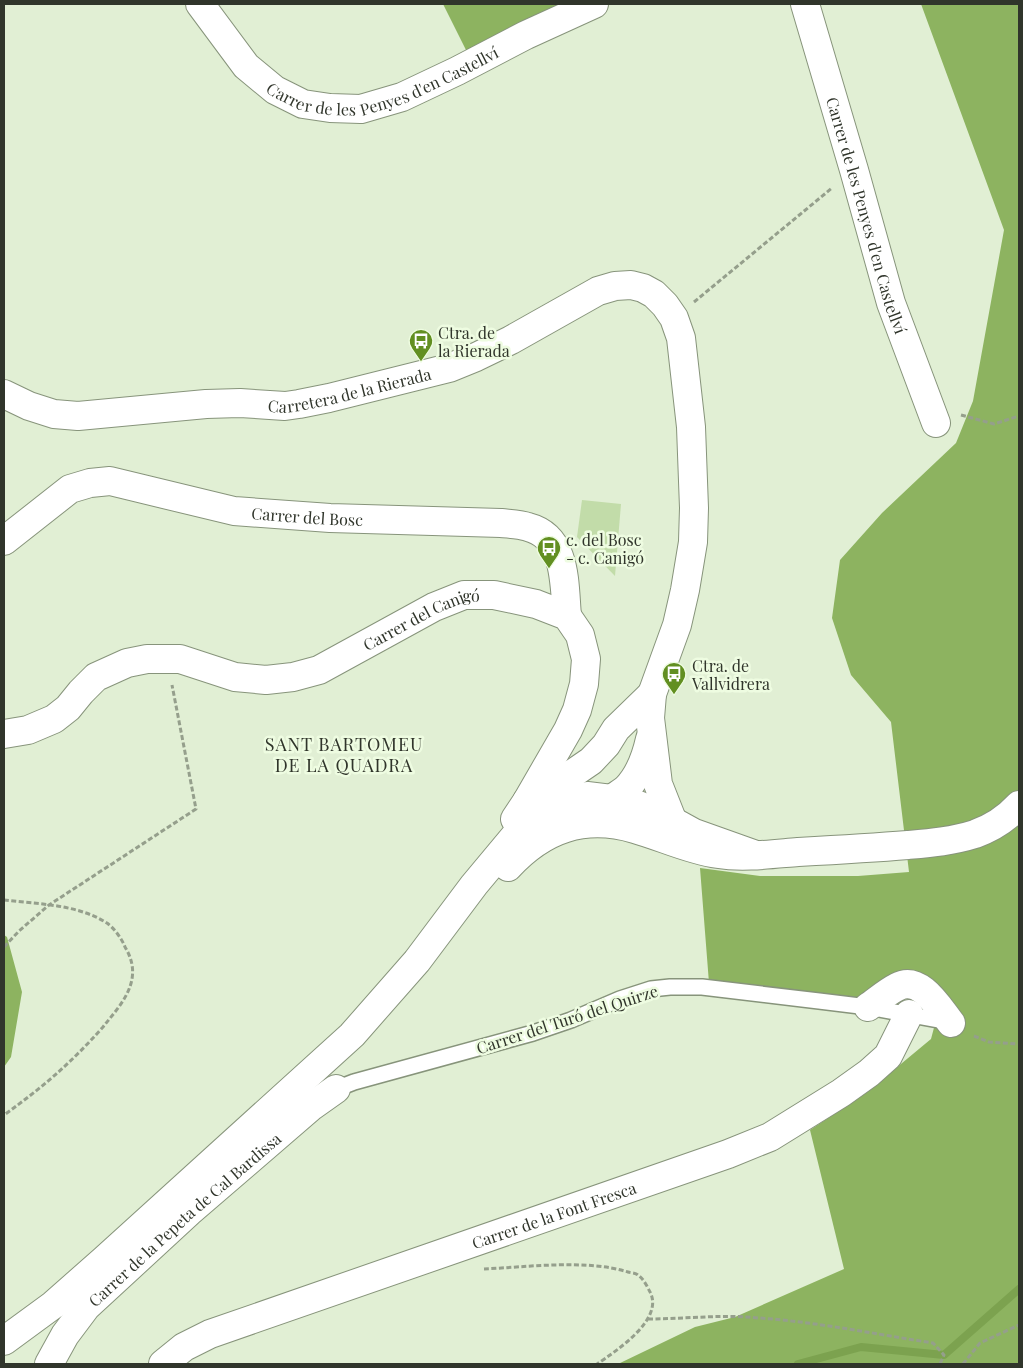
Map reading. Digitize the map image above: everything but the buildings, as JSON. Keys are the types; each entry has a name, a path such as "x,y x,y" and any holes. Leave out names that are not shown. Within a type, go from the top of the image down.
{"street":[{"name":"Carrer de les Penyes d'en Castellví","path":"200,4 246,66 275,90 303,104 330,108 360,109 402,98 526,35 594,4"},
{"name":"Carrer de les Penyes d'en Castellví","path":"805,4 854,170 890,303 936,423"},
{"name":"Carretera de la Rierada","path":"4,395 54,414 78,416 206,404 240,403 285,406 299,404 348,394 449,368 476,358 598,291 615,286 631,285 643,288 654,294 674,318 681,338 691,427 694,525 691,558 677,625 652,694 650,718 658,784 670,831"},
{"name":"Carrer del Bosc","path":"4,541 70,489 90,483 110,481 234,511 330,518 501,523 529,527 548,536 556,548 562,566 567,616"},
{"name":"Carrer del Canigó","path":"4,734 28,730 54,719 68,708 96,677 127,663 180,659 235,677 266,680 294,677 319,670 434,607 464,595 494,595 536,604 567,616"},
{"path":"4,1341 52,1305 294,1089 352,1035 417,961 474,884 527,801 568,730 577,710 584,684 586,659 580,635 567,616"},
{"name":"Carretera de la Rierada","path":"527,801 548,786 572,774 591,760 606,745 616,729 652,694"},
{"name":"Carretera de la Rierada","path":"552,833 571,818 603,804 626,789 635,778 646,756 651,734"},
{"name":"Carretera de la Rierada","path":"606,745 602,762 602,777 611,798"},
{"path":"474,884 526,824 557,804 572,799 587,796 611,798 640,805 670,831"},
{"path":"417,961 445,935 517,858 535,842 552,833 580,823 598,823 634,829 670,831 717,842 753,854 874,848 943,842 987,830 1019,805"},
{"path":"868,1007 896,987 912,985 923,990 950,1023"},
{"name":"Carrer de la Font Fresca","path":"163,1364 184,1347 210,1334 719,1158 770,1137 841,1094 869,1073 888,1056 908,1014"},
{"name":"Carrer de la Pepeta de Cal Bardissa","path":"49,1364 65,1335 86,1307 189,1212 312,1106 336,1089"}],"lane":[{"name":"Carrer del Turó del Quirze","path":"336,1089 354,1082 533,1033 571,1020 620,999 660,988 702,987 868,1007 950,1023"}],"path":[{"path":"674,318 854,170"},
{"path":"925,396 947,411 994,424 1019,416"},
{"path":"4,947 49,905 196,809 168,659"},
{"path":"4,900 49,905 82,912 108,923 123,941 132,961 132,980 124,1000 68,1064 41,1088 4,1115"},
{"path":"950,1023 968,1034 989,1042 1019,1044"},
{"path":"475,1269 589,1265 617,1268 638,1275 648,1286 654,1301 648,1319 624,1345 597,1364"},
{"path":"648,1319 735,1317 817,1324 933,1343 944,1355 940,1364"},
{"path":"963,1364 980,1343 1019,1325"}],"green space":[{"path":"443,4 562,4 467,52"},
{"path":"921,4 1019,4 1019,1364 618,1364 695,1327 735,1317 844,1269 810,1130 866,1093 931,1039 943,994 926,975 893,975 867,999 709,983 700,868 760,876 858,876 909,872 891,722 851,675 832,618 840,560 882,513 956,443 973,401 1004,230"},
{"path":"582,500 621,504 615,576 577,537"},
{"path":"4,935 7,937 22,992 11,1057 4,1067"}],"waterway":[{"path":"798,1364 861,1347 944,1355 1019,1289"}],"place":[{"name":"Ctra. de la Rierada","path":"421,362"},
{"name":"c. del Bosc - c. Canigó","path":"549,569"},
{"name":"Ctra. de Vallvidrera","path":"674,695"}],"district":[{"name":"SANT BARTOMEU DE LA QUADRA","path":"344,754"}]}
